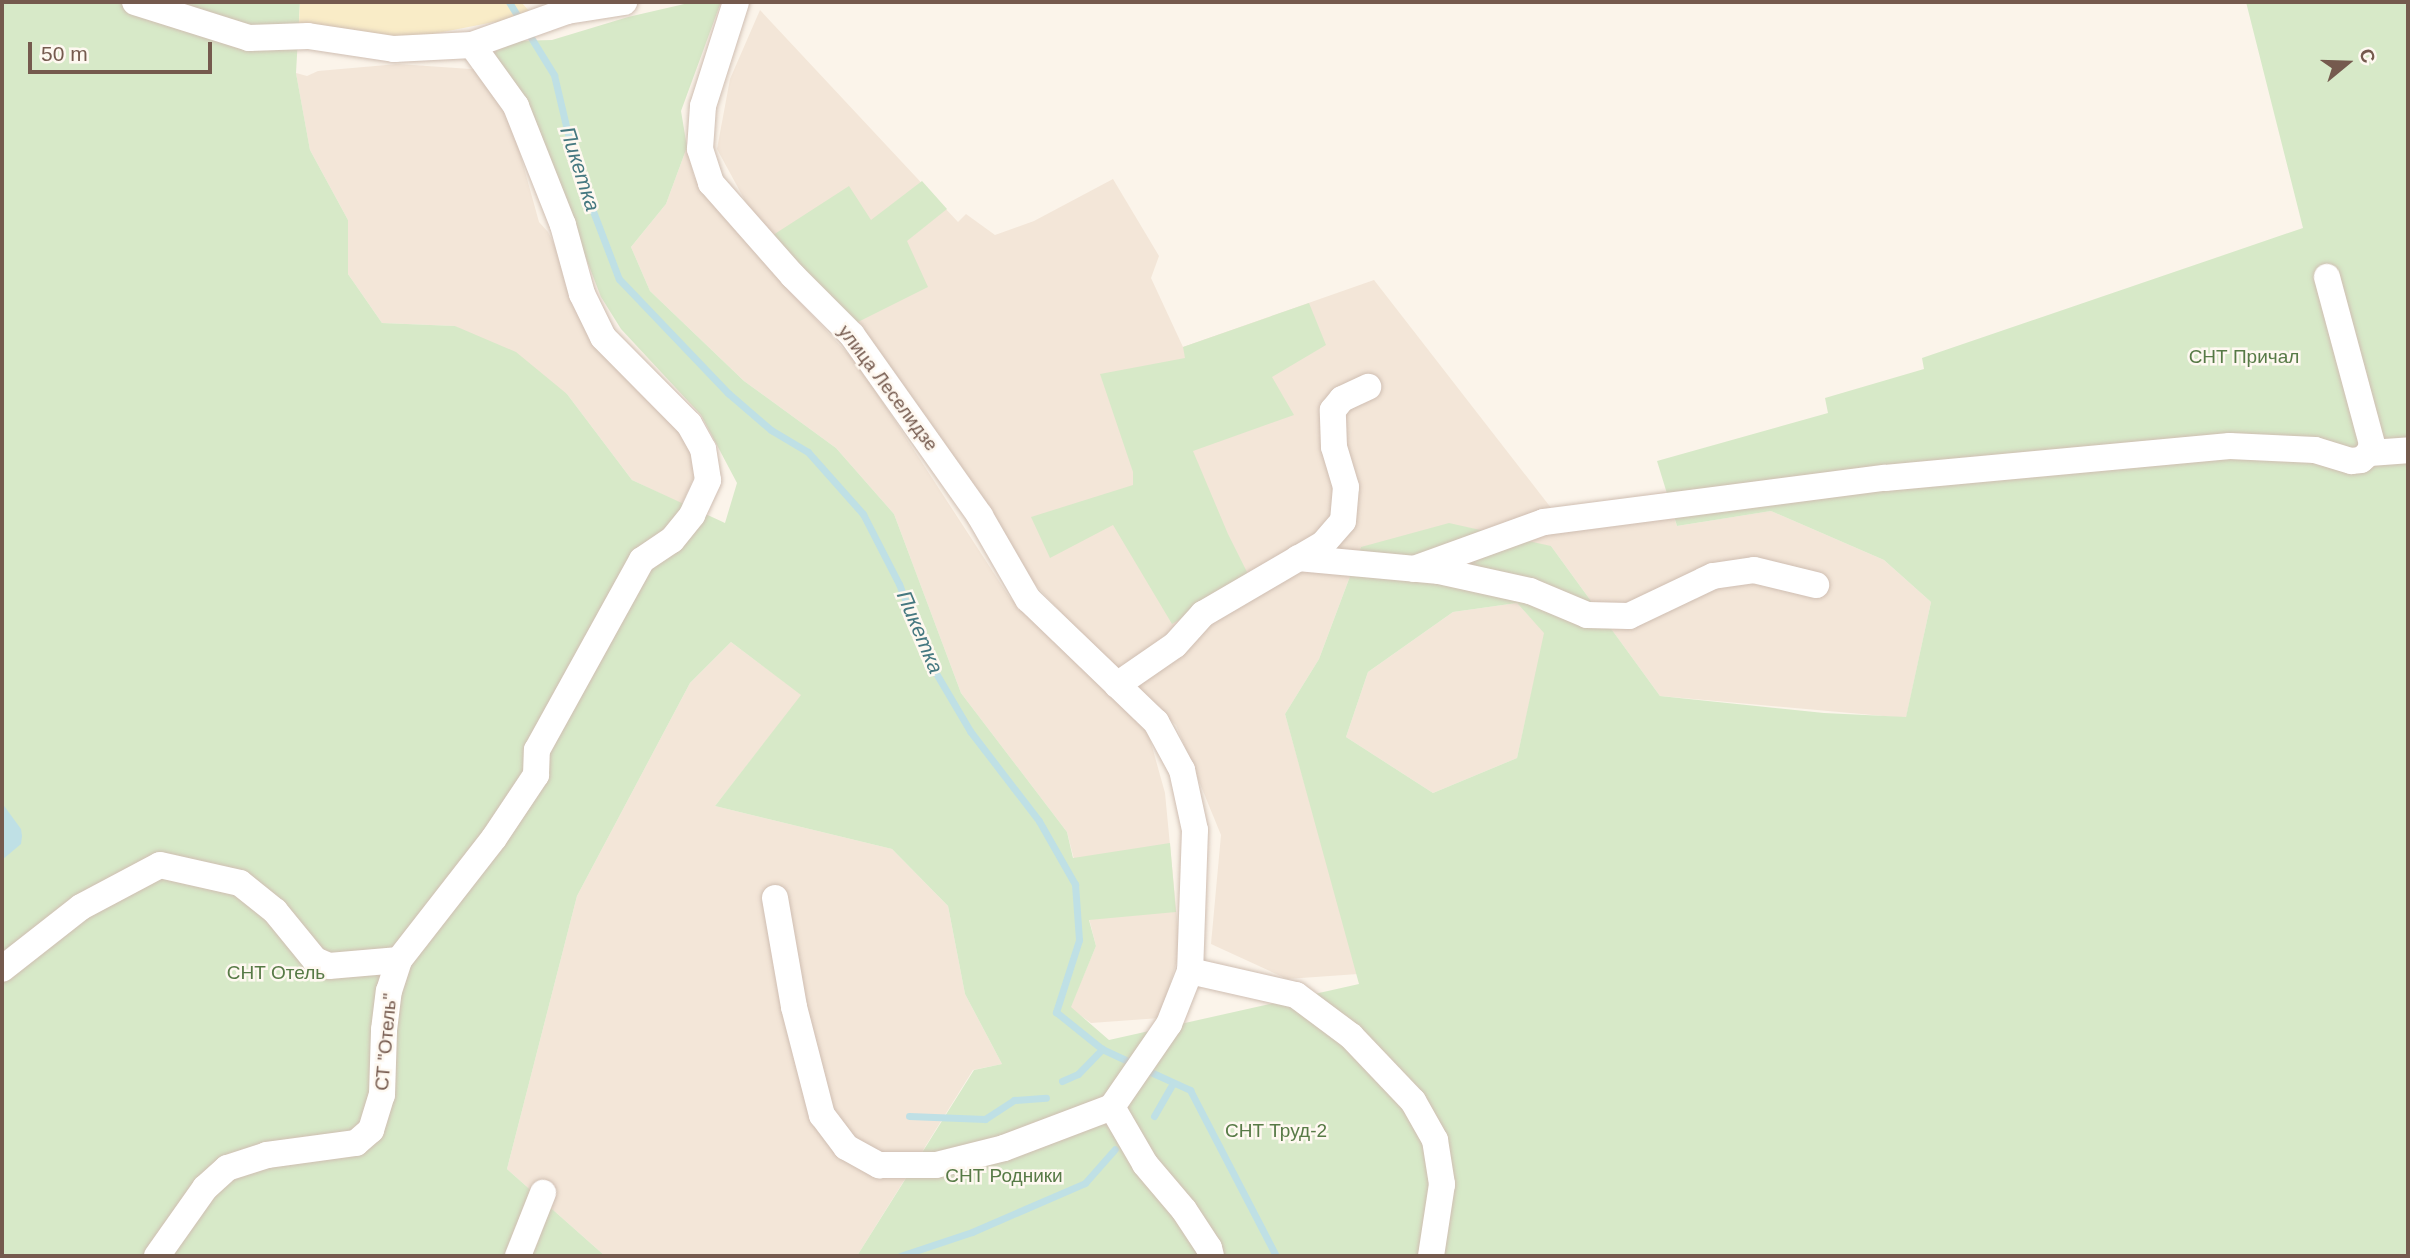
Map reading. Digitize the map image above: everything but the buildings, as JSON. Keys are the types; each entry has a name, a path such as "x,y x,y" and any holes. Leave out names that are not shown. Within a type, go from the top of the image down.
{"street":[{"path":"135,2 249,38 308,36 394,49 472,45 567,10 624,2"},
{"name":"улица Леселидзе","path":"736,2 703,106 699,149 711,183 793,276 852,335 979,516 1028,599 1156,722 1182,770 1195,830 1190,971 1169,1024 1112,1107"},
{"name":"СТ \"Отель\"","path":"157,1256 205,1188 227,1168 267,1154 356,1143 372,1130 382,1095 384,1030 390,991 399,960 494,838 536,775 537,750 642,560 673,540 692,515 708,480 703,449 690,424 603,337 582,295 563,225 516,106 472,45"},
{"path":"2327,277 2372,444 2370,453"},
{"path":"1117,685 1175,645 1203,614 1323,544 1343,522 1346,487 1334,447 1333,410 1342,399 1368,387"},
{"path":"1414,569 1544,522 1885,478 2230,446 2315,450 2351,461 2361,460 2370,453 2408,450"},
{"path":"1298,558 1414,569 1530,591 1587,615 1629,616 1713,576 1754,570 1816,585"},
{"path":"2,969 81,907 160,865 240,883 275,911 315,960 329,966 399,960"},
{"path":"775,898 794,1007 822,1115 846,1147 879,1165 936,1165 1004,1148 1112,1107 1145,1164 1184,1210 1209,1248 1210,1256"},
{"path":"1190,971 1296,995 1350,1036 1413,1101 1435,1140 1442,1184 1431,1256"},
{"path":"518,1256 543,1193"}],"shaded area":[{"path":"760,10 958,222 966,214 995,235 1034,221 1113,179 1159,256 1151,278 1183,347 1374,280 1555,513 1665,492 1677,526 1771,511 1884,560 1931,602 1906,718 1660,696 1551,546 1361,547 1319,659 1285,714 1358,974 1287,979 1211,944 1221,835 1176,725 1116,671 1016,564 755,219 717,149 730,79"},
{"path":"398,64 485,70 516,139 539,222 548,232 613,363 697,448 701,461 682,504 632,480 567,394 455,326 382,323 348,274 348,220 310,150 296,73 307,76 318,71"},
{"path":"687,147 694,177 773,273 860,367 1010,598 1099,677 1148,732 1165,793 1180,950 1160,1018 1091,1023 1070,1008 1096,946 1067,832 961,693 894,514 836,448 744,381 650,291 631,247 666,204"},
{"path":"1517,603 1545,633 1517,758 1433,793 1346,737 1368,672 1453,612"},
{"path":"731,642 802,695 715,806 892,849 948,906 965,994 1002,1064 973,1070 857,1256 605,1256 507,1169 577,896 690,683"}],"green space":[{"path":"2,2 300,2 296,73 310,150 348,220 348,274 382,323 455,326 516,352 567,394 632,480 725,523 737,483 701,415 621,329 601,297 523,96 493,53 514,41 552,40 628,17 693,2 721,2 681,111 687,147 666,204 631,247 650,291 744,381 836,448 894,514 961,693 1067,832 1073,858 1170,843 1176,912 1089,920 1096,946 1071,1007 1109,1040 1359,984 1285,714 1319,659 1361,547 1449,523 1551,546 1660,696 1824,713 1906,717 1931,602 1884,560 1771,511 1677,526 1657,461 1828,413 1825,398 1924,369 1922,358 2303,228 2246,2 2408,2 2408,1256 857,1256 974,1070 1002,1064 965,994 948,906 892,849 715,806 801,695 731,642 690,683 577,896 507,1169 605,1256 2,1256","holes":["1517,603 1544,633 1517,758 1433,793 1346,737 1368,672 1453,612"]},
{"path":"922,181 947,209 907,241 928,287 856,323 770,237 849,186 871,220"},
{"path":"1309,303 1326,345 1272,377 1294,415 1193,451 1250,578 1172,624 1113,525 1050,558 1031,517 1133,485 1133,472 1100,374 1185,358 1183,347"}],"sand":[{"path":"300,2 521,2 531,13 502,26 494,22 407,39 299,24"}],"water":[{"path":"2,803 21,829 22,836 21,844 2,860"}],"waterway":[{"name":"Пикетка","path":"509,2 554,75 575,164 619,279 728,393 771,430 808,452 863,514 899,584 930,663 970,731 1039,821 1075,884 1079,940 1056,1012 1102,1049 1134,1064"},
{"path":"1062,1081 1078,1074 1102,1049"},
{"name":"Пикетка","path":"1144,1069 1190,1090 1276,1256"},
{"path":"1154,1116 1173,1083"},
{"path":"909,1116 985,1119 1014,1100 1046,1098"},
{"path":"900,1256 972,1232 1085,1183 1115,1149"}],"park label":[{"name":"СНТ Причал","path":"2244,357"},
{"name":"СНТ Отель","path":"276,973"},
{"name":"СНТ Труд-2","path":"1276,1131"},
{"name":"СНТ Родники","path":"1004,1176"}]}
